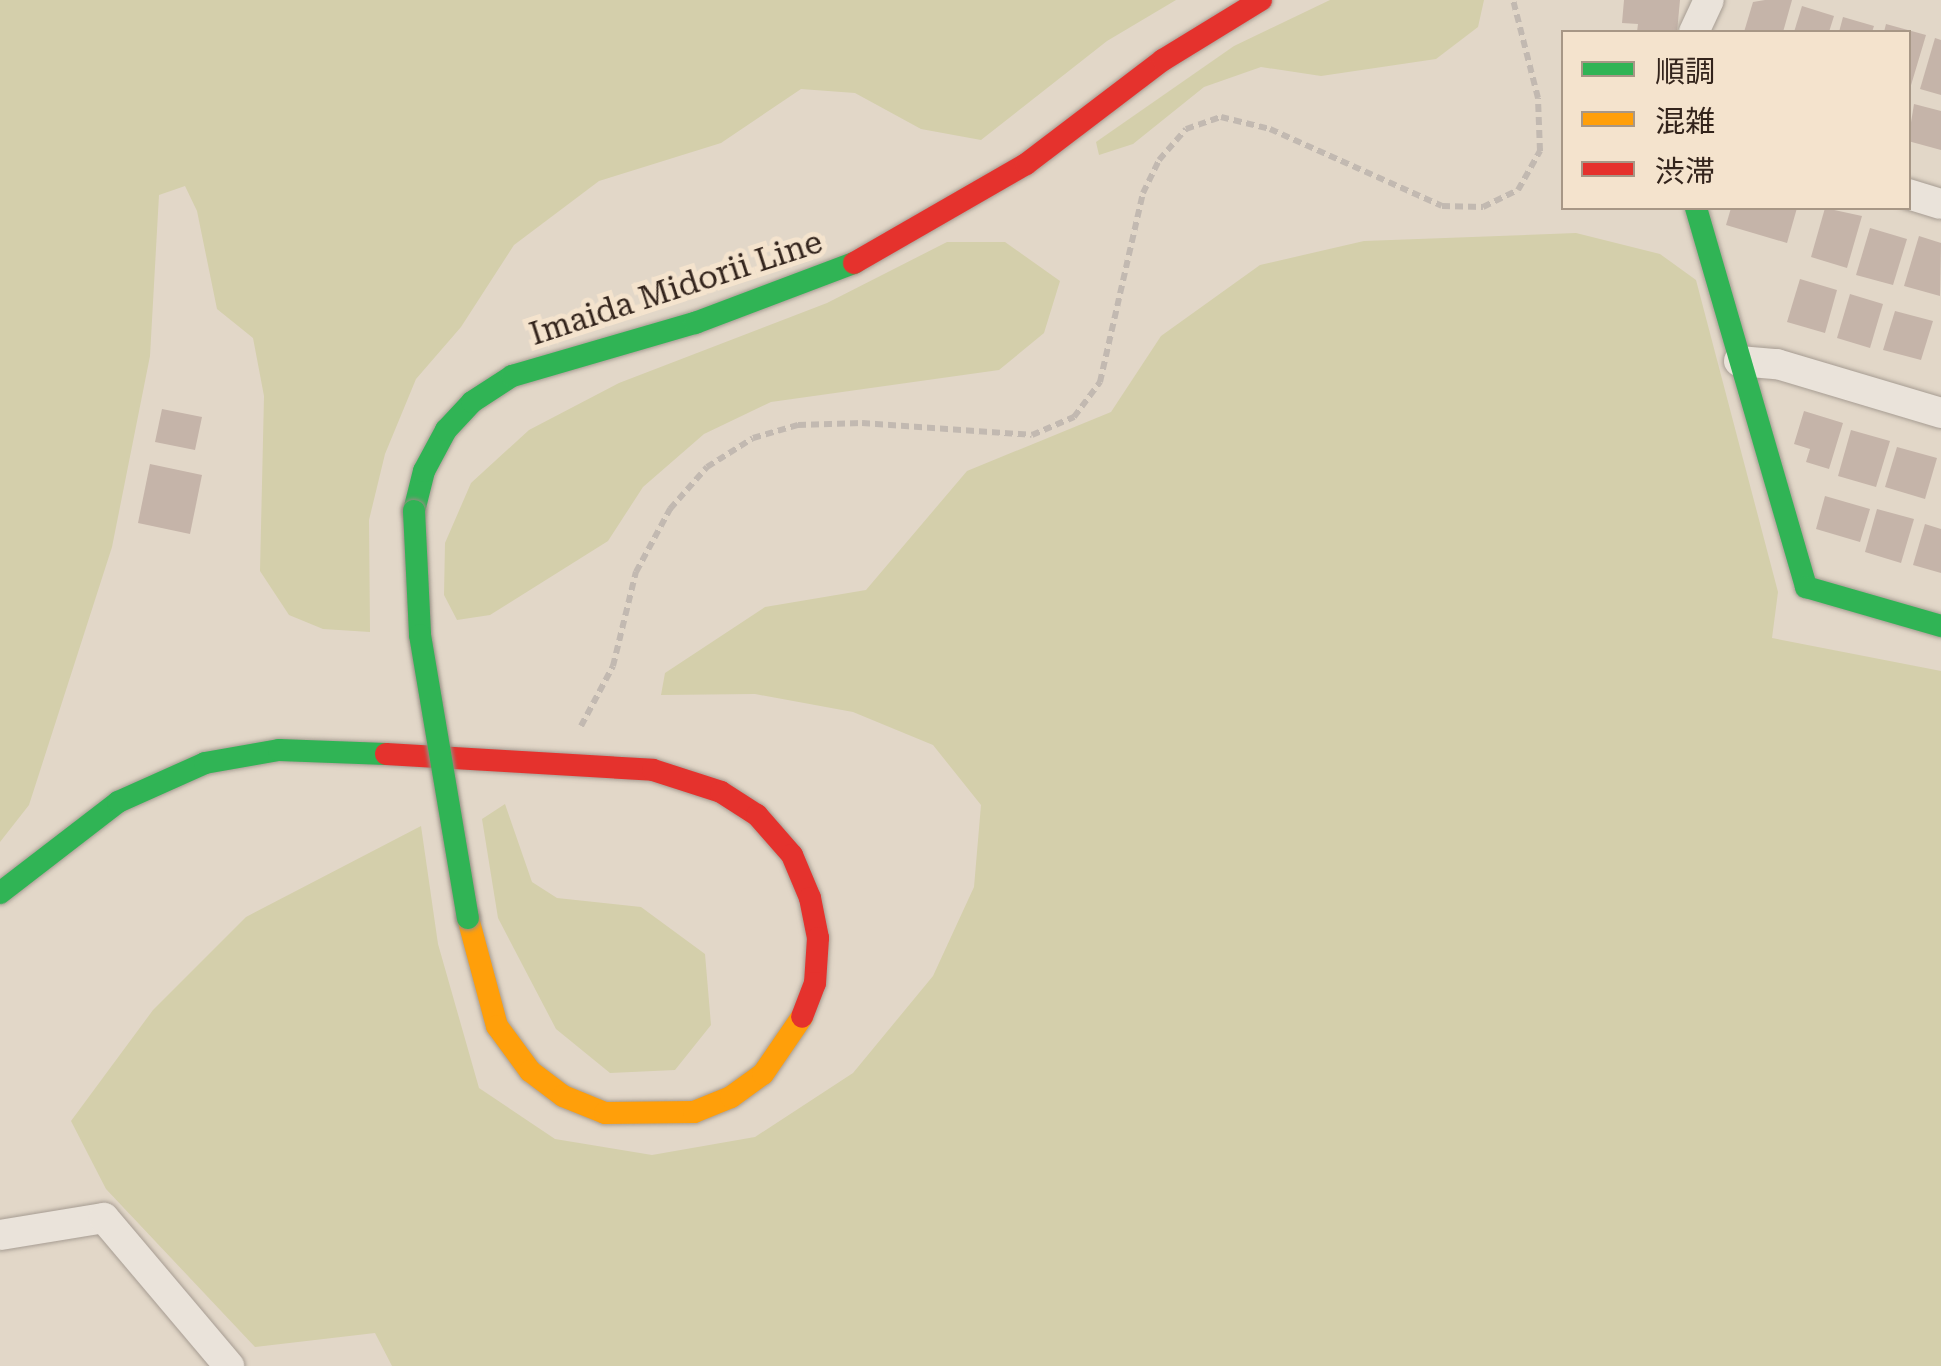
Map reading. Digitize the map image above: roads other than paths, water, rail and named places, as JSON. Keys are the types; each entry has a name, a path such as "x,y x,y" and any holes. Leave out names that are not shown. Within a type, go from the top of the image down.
{"main road":[{"name":"Imaida Midorii Line","path":"0,893 118,802 205,763 278,750 564,760 653,770 721,792 757,814 792,855 818,938 815,983 795,1034 763,1074 732,1097 694,1112 605,1113 563,1096 530,1072 496,1026 468,918 420,634 414,512 446,430 472,402 512,376 694,323 874,255 1011,173 1162,60 1261,0"},
{"path":"1697,210 1806,587 1941,626"}],"street":[{"path":"1695,30 1709,0"},
{"path":"1911,195 1941,204"},
{"path":"1739,361 1776,364 1941,413"},
{"path":"0,1234 104,1218 229,1366"}]}
